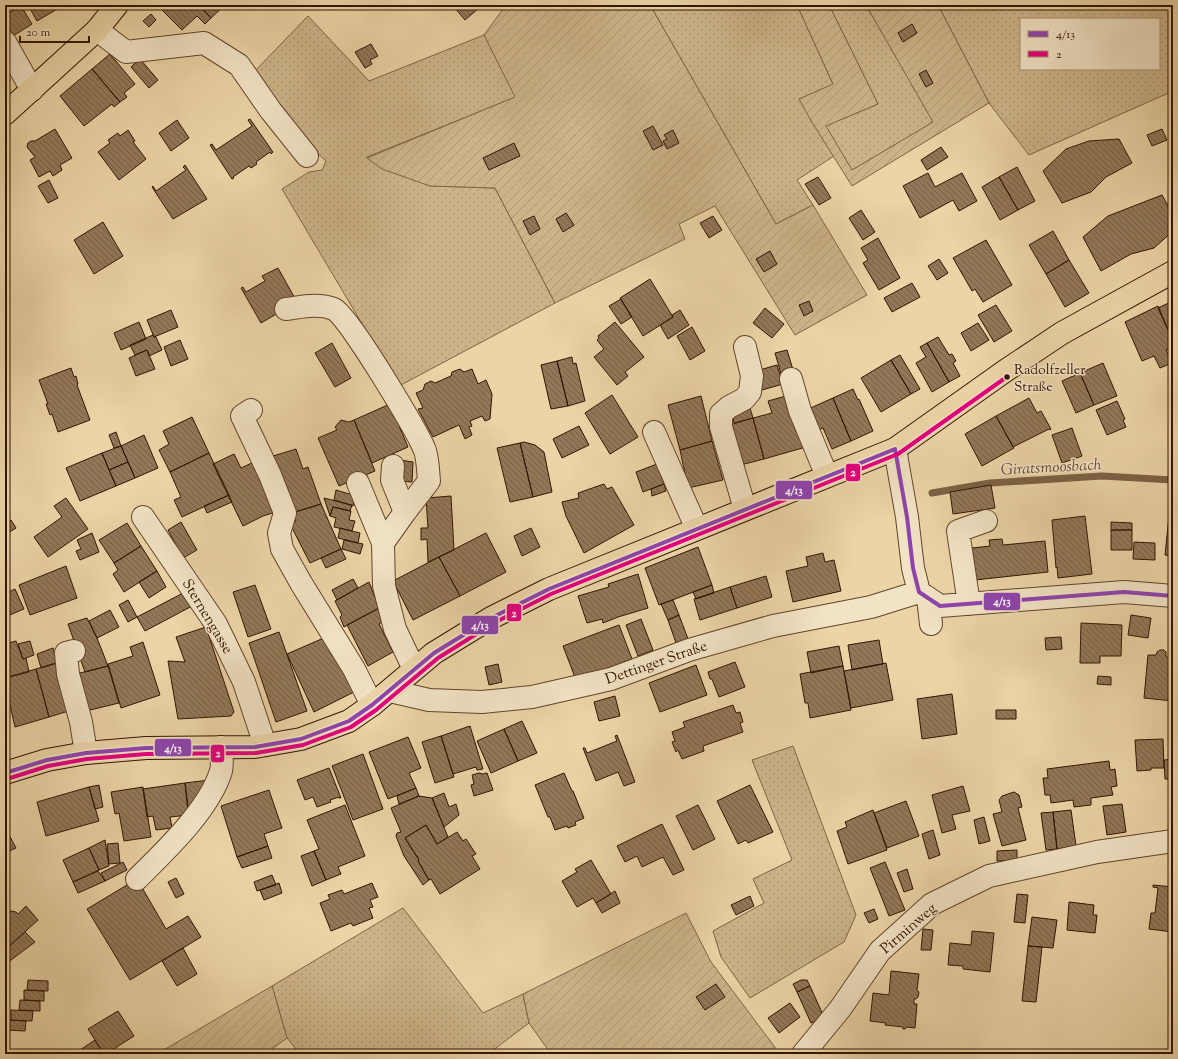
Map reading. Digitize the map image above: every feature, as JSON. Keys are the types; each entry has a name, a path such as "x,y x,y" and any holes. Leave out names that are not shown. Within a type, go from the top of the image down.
{"main road":[{"path":"5,114 97,30 117,5"},
{"path":"5,773 47,760 86,753 146,748 255,747 301,739 349,721 390,691 414,668 434,653 484,622 527,600 745,509 895,449 1005,371 1062,333 1173,272"}],"street":[{"path":"97,30 126,52 204,43 239,65 271,110 307,156"},
{"path":"5,42 32,90"},
{"path":"286,309 315,305 336,310 354,332 388,384 425,449 429,481 383,543"},
{"path":"745,347 752,376 750,392 744,399 729,407 721,414 721,427 745,509"},
{"path":"791,379 800,411 827,476"},
{"path":"251,410 242,416 270,476 285,513 279,533 282,549 301,583 354,669 372,705"},
{"path":"654,432 697,529"},
{"path":"895,449 907,517 913,568 924,595 931,624"},
{"path":"392,466 392,480 405,512"},
{"path":"358,483 383,543 384,586 395,629 414,668"},
{"name":"Sternengasse","path":"143,517 216,624 244,682 265,745"},
{"path":"969,604 958,531 986,521"},
{"path":"924,595 940,606 1124,592 1173,596"},
{"name":"Dettinger Straße","path":"390,691 429,700 482,702 532,697 611,679 689,650 773,626 924,595"},
{"path":"74,651 66,653 68,674 81,722 86,753"},
{"path":"136,879 168,848 208,800 221,770 220,747"},
{"name":"Pirminweg","path":"803,1054 840,1009 880,951 932,904 989,876 1098,852 1173,841"}],"shaded area":[{"path":"506,5 650,5 776,224 813,205 867,295 795,335 715,206 679,224 685,239 555,303 495,188 430,186 382,169 367,158 515,97 484,35"},
{"path":"650,5 797,5 833,84 810,119 834,156 797,180 813,205 776,224"},
{"path":"797,5 829,5 878,104 826,126 852,170 933,122 866,5 938,5 989,103 852,186 799,99 833,84"},
{"path":"829,5 866,5 934,122 852,170 825,126 878,104"},
{"path":"938,5 1173,5 1173,91 1029,155 989,103"},
{"path":"308,16 369,81 484,35 516,97 367,157 430,186 495,188 555,303 399,386 282,189 309,172 322,170 326,161 306,143 254,72"},
{"path":"793,746 856,915 844,942 750,998 721,957 713,931 764,903 753,879 792,860 752,760"},
{"path":"403,908 483,1013 523,994 529,1023 488,1054 300,1054 287,1038 272,986"},
{"path":"686,913 711,962 780,1054 551,1054 529,1023 523,994"},
{"path":"272,986 287,1038 265,1054 157,1054"}],"building":[{"path":"28,5 64,5 37,21"},
{"path":"163,5 199,5 211,18 205,24 197,16 182,30 160,8"},
{"path":"199,5 225,5 211,18"},
{"path":"457,5 477,5 479,8 465,20 454,7"},
{"path":"21,6 32,24 13,36 5,22 5,15"},
{"path":"151,14 156,20 149,27 143,21"},
{"path":"912,24 917,33 903,42 898,33"},
{"path":"371,44 378,56 370,60 372,64 365,68 355,52"},
{"path":"110,54 135,84 124,93 127,97 120,102 92,69"},
{"path":"140,59 158,80 149,88 131,67"},
{"path":"92,69 120,102 114,107 112,104 84,126 60,96"},
{"path":"926,70 933,83 926,87 919,74"},
{"path":"250,119 273,152 271,154 270,152 256,162 257,164 251,168 249,166 232,179 210,145 212,144 216,150 252,126 248,120"},
{"path":"177,120 189,138 171,151 159,133"},
{"path":"653,126 663,145 653,150 643,131"},
{"path":"55,129 72,158 60,165 62,170 53,176 50,171 39,177 30,160 35,157 27,147 28,143 35,141"},
{"path":"1162,129 1167,140 1152,146 1147,135"},
{"path":"128,130 135,141 133,142 146,159 119,180 98,152 110,143 108,140 118,133 120,136"},
{"path":"673,130 679,143 667,149 663,141 667,139 664,135"},
{"path":"1119,139 1132,163 1106,177 1091,192 1062,203 1043,171 1066,149 1089,141"},
{"path":"514,143 520,156 489,170 483,158"},
{"path":"941,147 948,157 927,170 921,160"},
{"path":"185,165 207,199 173,219 152,187 153,186 156,191 186,170 183,167"},
{"path":"1017,167 1035,201 1018,210 999,177"},
{"path":"928,173 935,187 962,173 977,201 959,211 953,200 920,218 903,186"},
{"path":"818,177 831,198 819,205 805,184"},
{"path":"999,177 1018,210 1000,220 982,187"},
{"path":"49,180 58,198 48,203 38,186"},
{"path":"1162,195 1173,215 1173,231 1154,248 1131,254 1101,271 1083,237 1108,216"},
{"path":"861,210 875,232 863,240 849,218"},
{"path":"566,213 574,225 563,232 556,219"},
{"path":"534,216 540,229 530,235 523,221"},
{"path":"713,216 722,230 709,238 700,223"},
{"path":"103,222 123,256 94,274 74,240"},
{"path":"1053,231 1069,260 1046,274 1029,245"},
{"path":"878,238 900,278 879,290 863,263 868,260 861,248"},
{"path":"986,240 1012,285 983,302 975,289 972,291 953,258"},
{"path":"770,251 777,264 764,272 756,259"},
{"path":"939,259 948,273 937,280 928,266"},
{"path":"1069,260 1089,293 1065,307 1046,274"},
{"path":"278,268 297,302 261,323 241,288 243,287 246,292 265,281 262,276"},
{"path":"650,279 673,317 643,336 620,298"},
{"path":"912,283 920,297 892,312 884,298"},
{"path":"621,299 632,317 621,324 609,306"},
{"path":"809,301 813,311 804,316 799,305"},
{"path":"1173,301 1173,341 1158,308"},
{"path":"996,305 1012,331 994,342 978,315"},
{"path":"1158,306 1173,341 1173,347 1166,350 1172,363 1160,368 1154,356 1142,361 1125,322"},
{"path":"765,308 784,324 772,338 753,323"},
{"path":"171,310 178,327 154,337 147,320"},
{"path":"680,310 689,325 668,339 660,325 673,317 672,315"},
{"path":"139,322 146,339 121,350 114,333"},
{"path":"615,322 644,357 625,372 628,376 617,385 594,357 604,349 597,340 599,338 598,336"},
{"path":"978,323 989,340 971,351 961,333"},
{"path":"692,327 705,351 690,360 677,336"},
{"path":"153,335 156,337 162,350 149,356 147,350 135,355 130,345"},
{"path":"938,337 949,355 952,354 956,361 953,363 960,376 949,382 927,343"},
{"path":"180,340 188,359 171,366 164,347"},
{"path":"332,343 351,378 335,387 315,353"},
{"path":"927,343 949,382 932,392 916,363 926,357 920,347"},
{"path":"147,350 155,369 136,376 129,358"},
{"path":"787,350 794,373 782,377 775,353"},
{"path":"900,355 920,389 911,394 891,360"},
{"path":"572,357 573,364 576,363 585,401 568,406 557,361"},
{"path":"891,360 911,394 881,412 861,378"},
{"path":"557,361 568,406 551,409 541,365"},
{"path":"1103,363 1117,396 1094,405 1080,373"},
{"path":"777,365 783,384 762,390 756,371"},
{"path":"71,368 74,377 76,376 77,385 90,420 58,432 52,414 50,415 46,404 48,404 39,380"},
{"path":"460,369 464,372 472,369 478,384 486,380 492,394 490,419 485,421 482,416 470,421 472,426 469,427 472,435 465,439 459,425 433,437 418,409 423,408 416,393 423,390 425,384 431,381 435,383 451,376 452,372"},
{"path":"1080,373 1094,405 1076,413 1062,381"},
{"path":"853,389 873,431 851,441 833,398"},
{"path":"612,395 638,437 610,454 585,413"},
{"path":"701,396 712,441 680,450 668,405"},
{"path":"786,396 796,432 802,430 806,447 764,459 753,418 772,413 768,401"},
{"path":"833,398 851,441 832,449 823,428 813,432 804,411"},
{"path":"1029,398 1037,413 1041,411 1051,429 1013,447 996,416"},
{"path":"1117,401 1125,419 1123,420 1126,427 1107,435 1096,410"},
{"path":"390,404 408,447 372,463 354,420"},
{"path":"750,408 753,418 734,423 732,413"},
{"path":"996,416 1014,448 982,466 965,434"},
{"path":"192,417 209,453 170,472 159,450 169,444 163,431"},
{"path":"753,418 764,459 737,466 726,426"},
{"path":"341,420 349,422 354,420 375,471 339,486 318,438 337,430 335,427"},
{"path":"579,426 589,445 562,458 553,439"},
{"path":"1072,428 1082,456 1062,463 1052,435"},
{"path":"116,432 121,446 114,448 109,435"},
{"path":"144,435 158,468 135,478 121,446"},
{"path":"712,441 723,480 688,488 680,450"},
{"path":"524,442 535,445 544,452 552,492 533,497 520,443"},
{"path":"520,443 533,497 510,502 497,448"},
{"path":"121,446 128,462 109,470 102,453"},
{"path":"296,449 303,469 308,467 321,504 292,513 273,456"},
{"path":"102,453 116,486 80,501 66,468"},
{"path":"209,453 229,495 182,517 174,500 181,497 170,472"},
{"path":"234,454 241,468 256,461 279,511 263,516 243,526 213,464"},
{"path":"400,460 413,462 412,482 398,481"},
{"path":"128,462 135,478 116,486 109,470"},
{"path":"657,464 664,484 643,492 636,472"},
{"path":"604,484 607,489 612,487 634,525 584,553 566,516 562,502 579,498 578,493"},
{"path":"664,484 666,491 652,496 651,489"},
{"path":"991,485 995,508 953,514 950,492"},
{"path":"336,490 356,496 353,506 334,500"},
{"path":"229,495 232,502 207,513 204,506"},
{"path":"451,496 454,550 428,562 427,539 421,540 421,528 428,528 426,498"},
{"path":"66,498 88,529 48,557 34,537 62,517 54,506"},
{"path":"324,498 352,505 350,511 333,507 330,516"},
{"path":"321,504 341,549 310,563 290,524 296,521 292,513"},
{"path":"333,507 351,511 349,520 355,521 352,531 334,527 336,518 330,516"},
{"path":"1085,516 1092,574 1058,578 1052,520"},
{"path":"1169,516 1173,516 1173,556 1165,555"},
{"path":"11,520 16,528 8,533 5,529 5,524"},
{"path":"181,522 197,550 183,558 168,530"},
{"path":"1111,522 1132,523 1132,530 1111,530"},
{"path":"127,523 141,546 114,563 99,540"},
{"path":"340,528 360,533 358,543 338,538"},
{"path":"531,528 540,547 522,556 514,536"},
{"path":"1111,530 1132,530 1132,550 1111,550"},
{"path":"92,533 99,552 80,560 76,551 81,549 77,540"},
{"path":"486,533 506,572 460,596 439,557"},
{"path":"1002,539 1003,545 1045,541 1048,572 975,580 972,548 990,546 989,540"},
{"path":"344,540 363,544 360,554 342,549"},
{"path":"1134,542 1155,543 1155,560 1133,559"},
{"path":"141,546 157,571 124,592 113,574 118,570 114,563"},
{"path":"698,547 712,585 659,605 645,568"},
{"path":"341,549 346,559 326,568 321,558"},
{"path":"823,553 825,562 834,560 841,591 793,602 786,571 808,566 806,557"},
{"path":"439,557 460,596 413,620 393,581"},
{"path":"66,566 77,598 30,615 19,585"},
{"path":"157,571 166,587 149,598 139,582"},
{"path":"638,574 648,608 603,623 602,619 587,623 578,596 609,587 608,584"},
{"path":"766,576 772,597 737,608 730,587"},
{"path":"353,579 358,588 337,600 332,590"},
{"path":"369,582 379,608 344,627 340,617 342,615 335,601"},
{"path":"255,585 271,629 248,637 233,592"},
{"path":"712,585 714,593 696,599 693,592"},
{"path":"730,587 737,608 700,620 694,599"},
{"path":"15,589 24,609 5,617 5,594"},
{"path":"187,591 194,605 145,631 137,617"},
{"path":"128,600 137,617 128,622 119,605"},
{"path":"673,600 679,615 668,620 661,604"},
{"path":"379,608 384,621 379,624 393,652 368,666 347,625"},
{"path":"110,610 119,627 97,638 89,621"},
{"path":"679,615 688,639 676,643 668,620"},
{"path":"1131,615 1151,618 1148,638 1128,635"},
{"path":"87,618 108,666 85,672 68,624"},
{"path":"641,619 653,650 638,656 626,625"},
{"path":"1081,623 1122,625 1121,656 1100,656 1100,663 1080,663"},
{"path":"619,625 632,659 576,680 563,646"},
{"path":"206,627 234,712 231,716 178,719 168,661 185,662 176,637"},
{"path":"279,632 307,711 276,722 249,643"},
{"path":"326,637 354,692 314,712 287,654"},
{"path":"1061,637 1062,649 1046,650 1045,638"},
{"path":"879,640 883,664 852,670 848,645"},
{"path":"16,641 23,659 26,658 29,672 5,678 5,644"},
{"path":"30,641 34,655 23,659 18,644"},
{"path":"143,642 160,695 121,708 108,664 133,656 130,647"},
{"path":"839,646 843,666 811,673 807,652"},
{"path":"53,648 57,663 41,668 37,654"},
{"path":"1160,650 1164,650 1166,652 1166,657 1173,658 1173,701 1144,698 1148,655 1156,655"},
{"path":"59,662 72,710 49,717 36,669"},
{"path":"735,662 745,687 719,697 708,672"},
{"path":"886,663 893,700 851,708 844,671"},
{"path":"498,664 502,682 489,685 485,667"},
{"path":"696,665 707,695 660,712 649,683"},
{"path":"108,666 119,703 86,711 76,674"},
{"path":"843,666 851,710 810,718 808,703 805,703 800,674"},
{"path":"36,669 49,717 15,727 5,678"},
{"path":"1098,676 1111,677 1111,685 1097,684"},
{"path":"952,694 957,734 922,739 917,699"},
{"path":"615,696 620,716 599,721 594,702"},
{"path":"733,705 736,713 740,712 743,722 740,723 743,732 703,746 704,751 682,759 678,750 676,752 672,742 675,741 672,732 685,727 683,722"},
{"path":"996,710 1016,710 1016,719 996,719"},
{"path":"522,721 537,753 518,761 504,729"},
{"path":"470,726 483,769 477,770 476,767 453,774 441,736"},
{"path":"504,729 518,761 491,773 477,741"},
{"path":"617,735 635,782 624,786 618,772 596,781 583,748 585,748 587,753 617,741 615,736"},
{"path":"441,736 454,777 435,783 422,742"},
{"path":"408,737 421,768 409,773 416,788 388,799 369,752"},
{"path":"1163,739 1164,768 1151,768 1151,770 1137,771 1135,740"},
{"path":"363,754 383,809 353,820 332,766"},
{"path":"1173,759 1173,779 1165,779 1164,760"},
{"path":"1109,761 1110,770 1115,769 1117,786 1111,787 1113,795 1091,798 1091,805 1074,807 1073,800 1051,803 1050,795 1045,795 1043,778 1048,778 1047,769"},
{"path":"329,768 341,798 339,797 330,800 331,802 317,807 313,797 305,800 297,780"},
{"path":"487,773 493,790 474,796 471,785 474,784 472,775"},
{"path":"564,773 584,818 575,822 576,825 555,830 535,785"},
{"path":"209,780 188,811 185,783"},
{"path":"185,783 189,815 170,817 172,828 156,830 153,816 147,817 143,789"},
{"path":"99,785 103,807 95,809 89,787"},
{"path":"750,785 773,832 748,843 746,840 738,844 717,801"},
{"path":"963,786 970,811 952,815 956,829 942,833 932,795"},
{"path":"89,787 99,821 46,836 37,802"},
{"path":"143,787 151,837 124,841 119,813 115,814 111,792"},
{"path":"416,788 419,796 399,804 397,796"},
{"path":"269,790 282,828 264,834 268,846 237,857 221,806"},
{"path":"1014,792 1019,795 1022,807 1018,808 1026,840 1002,846 993,814 1002,812 999,800 1002,796"},
{"path":"444,793 449,807 456,804 459,815 444,827 432,798"},
{"path":"419,796 432,798 448,837 437,844 426,825 405,838 419,860 418,861 429,880 423,885 404,856 396,836 397,833 401,832 391,808"},
{"path":"906,801 919,836 887,848 874,813"},
{"path":"1122,804 1126,832 1107,835 1103,806"},
{"path":"345,805 365,856 338,867 341,874 326,880 314,851 319,849 307,820"},
{"path":"698,805 715,839 693,850 676,816"},
{"path":"873,810 887,850 848,864 837,831 847,827 845,822"},
{"path":"1071,810 1076,846 1057,849 1053,812"},
{"path":"1053,812 1057,849 1046,850 1041,813"},
{"path":"984,817 990,841 979,844 974,820"},
{"path":"5,819 10,829 7,831 16,848 5,853"},
{"path":"662,824 684,870 673,875 663,857 642,867 637,856 625,862 617,846"},
{"path":"426,825 437,844 457,832 463,841 466,839 476,854 472,856 480,869 440,894 431,879 429,880 418,861 419,860 405,838"},
{"path":"933,830 940,855 929,859 922,834"},
{"path":"105,840 109,866 99,870 89,848"},
{"path":"118,843 120,863 109,864 107,844"},
{"path":"268,846 272,858 242,868 237,857"},
{"path":"89,848 99,870 73,882 63,860"},
{"path":"1017,850 1017,860 997,861 997,851"},
{"path":"314,851 326,880 312,886 301,856"},
{"path":"591,860 611,894 596,903 593,898 577,907 562,881 577,872 575,869"},
{"path":"123,862 127,870 105,881 101,873"},
{"path":"885,862 905,910 889,916 870,868"},
{"path":"907,869 913,889 904,892 897,873"},
{"path":"98,871 105,881 78,893 73,882"},
{"path":"272,875 276,885 257,891 254,882"},
{"path":"176,878 184,894 176,898 168,882"},
{"path":"137,879 166,929 188,916 201,937 130,980 87,909"},
{"path":"279,883 282,893 264,900 260,890"},
{"path":"372,883 378,897 370,900 373,907 369,908 373,918 353,926 351,923 331,931 320,903 330,899 328,895 342,890 344,894"},
{"path":"1153,885 1173,887 1173,932 1149,929 1151,913 1155,913 1158,888 1153,887"},
{"path":"615,891 620,903 602,913 596,903"},
{"path":"1017,894 1028,895 1025,923 1014,922"},
{"path":"750,896 754,906 736,915 731,905"},
{"path":"1069,902 1094,905 1093,915 1097,915 1095,933 1067,930"},
{"path":"26,906 38,920 5,950 5,910 9,914 11,911 18,914"},
{"path":"874,909 878,919 869,923 864,913"},
{"path":"1032,917 1057,920 1053,948 1028,946"},
{"path":"923,929 933,930 931,950 921,950"},
{"path":"972,931 994,933 990,972 963,969 963,966 948,965 950,943 971,945"},
{"path":"25,932 35,942 7,963 5,961 5,950"},
{"path":"1028,946 1042,947 1036,1002 1022,1001"},
{"path":"183,948 197,974 177,986 162,961"},
{"path":"891,971 919,974 917,990 919,992 918,997 914,999 914,1004 917,1004 915,1028 906,1027 903,1029 903,1027 885,1025 886,1023 870,1021 873,993 889,995"},
{"path":"28,980 48,981 48,991 27,990"},
{"path":"801,980 807,980 810,986 797,992 793,984"},
{"path":"716,984 725,997 705,1010 696,997"},
{"path":"810,986 824,1017 811,1023 797,992"},
{"path":"24,990 44,991 44,1001 24,1000"},
{"path":"20,1000 40,1001 40,1011 19,1010"},
{"path":"790,1003 800,1017 779,1033 768,1018"},
{"path":"11,1010 33,1011 32,1021 11,1020"},
{"path":"118,1011 134,1036 104,1054 88,1029"},
{"path":"5,1020 26,1021 25,1031 5,1030"},
{"path":"95,1040 104,1054 74,1054"},
{"path":"709,1049 713,1054 703,1054"}],"waterway":[{"name":"Giratsmoosbach","path":"932,493 990,483 1102,476 1173,480"}],"transit line":[{"name":"2","path":"7,779 48,766 87,759 146,754 256,753 303,745 351,727 376,710 438,658 494,623 551,594 898,454 1008,376"},
{"name":"4/13","path":"5,773 47,760 86,753 146,748 255,747 301,739 349,721 372,705 434,653 491,618 549,589 895,449 907,517 913,568 919,592 940,606 1124,592 1173,596"}],"place":[{"name":"Radolfzeller Straße","path":"1007,377"}]}
